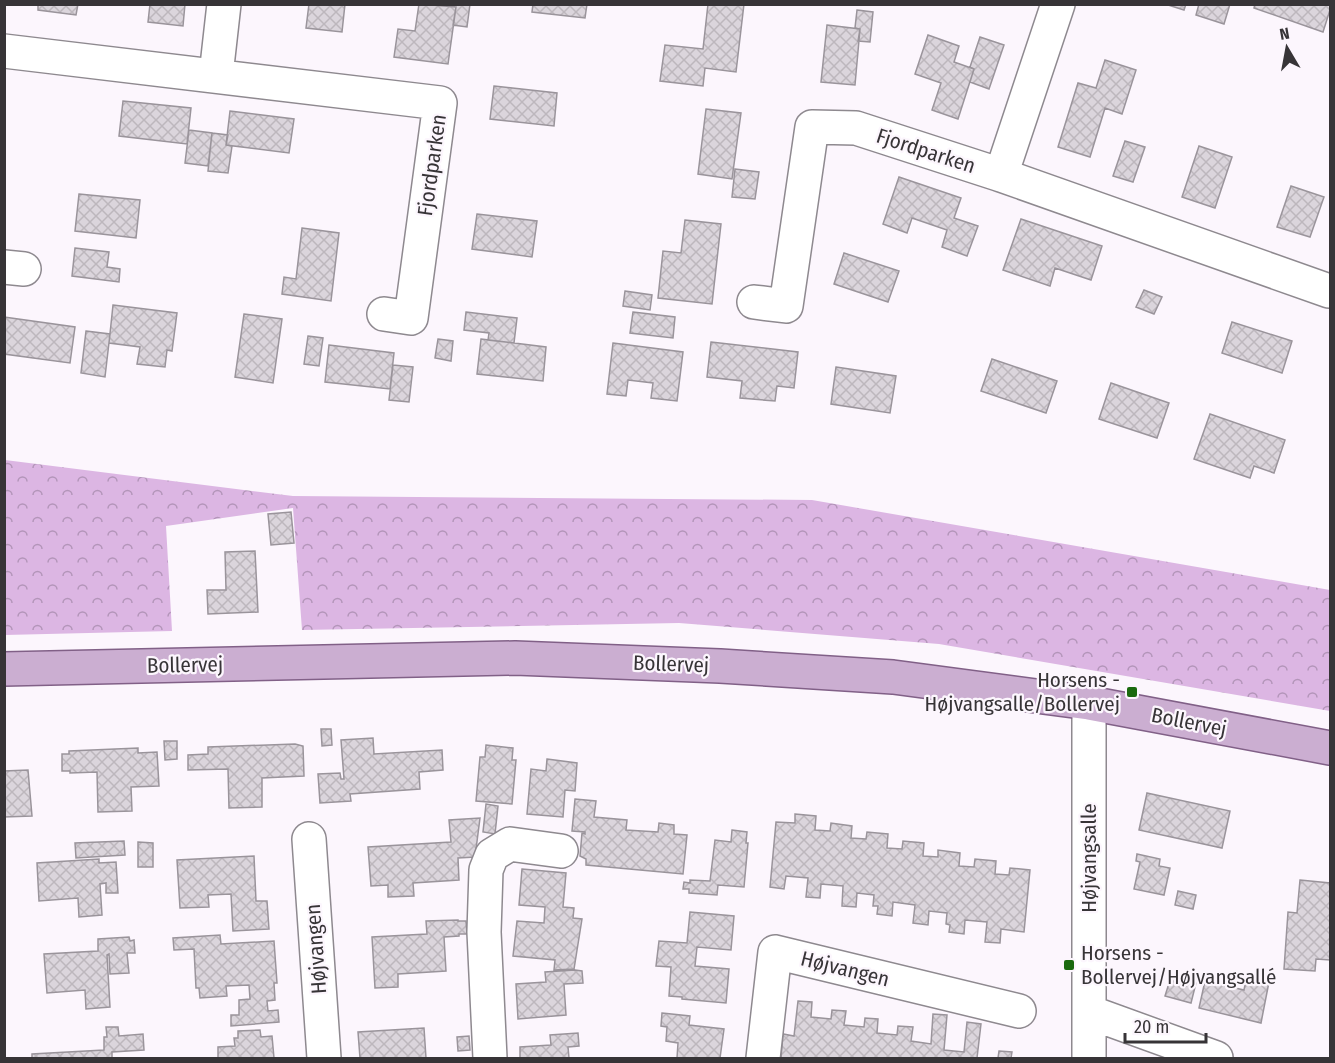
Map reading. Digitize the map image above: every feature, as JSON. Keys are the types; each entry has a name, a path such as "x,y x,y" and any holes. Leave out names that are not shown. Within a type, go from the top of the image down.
{"main road":[{"name":"Bollervej","path":"4,669 515,658 720,666 893,677 1089,703 1330,748"}],"street":[{"path":"216,75 224,4"},
{"name":"Fjordparken","path":"1001,175 1058,4"},
{"name":"Fjordparken","path":"4,51 440,103 411,318 384,314"},
{"name":"Fjordparken","path":"754,302 786,306 812,127 856,128 1001,175 1329,291"},
{"name":"Højvangsalle","path":"1089,703 1089,1059"},
{"name":"Højvangen","path":"309,839 324,1059"},
{"path":"490,1059 484,932 486,870 492,855 510,844 561,851"},
{"name":"Højvangen","path":"763,1059 775,952 1019,1011"},
{"path":"1089,1012 1216,1059"}],"green space":[{"path":"5,460 293,496 812,500 1330,590 1330,711 939,644 679,623 302,630 293,508 166,526 172,631 5,635"}],"building":[{"path":"38,4 78,4 76,15 38,10"},
{"path":"150,4 185,4 183,26 148,22"},
{"path":"309,4 345,4 342,32 306,28"},
{"path":"419,4 456,7 448,64 394,57 398,29 415,31"},
{"path":"443,4 470,4 467,27 453,25 456,7"},
{"path":"533,4 587,4 585,18 532,12"},
{"path":"708,4 744,4 736,72 705,68 703,86 660,81 665,45 703,49"},
{"path":"1165,4 1186,4 1184,10"},
{"path":"1199,4 1230,4 1224,24 1196,15"},
{"path":"1255,4 1330,4 1330,10 1323,32 1254,8"},
{"path":"857,10 873,12 870,42 858,41 860,29 855,28"},
{"path":"827,25 860,29 855,85 821,82"},
{"path":"928,35 959,46 954,62 974,69 958,119 932,110 941,83 915,74"},
{"path":"980,37 1004,45 989,89 970,82 974,69 970,67"},
{"path":"1105,60 1136,70 1122,114 1105,108 1090,157 1058,147 1078,83 1096,88"},
{"path":"494,86 557,93 554,126 490,119"},
{"path":"123,101 191,108 187,144 119,136"},
{"path":"706,109 741,113 732,179 698,174"},
{"path":"230,111 294,119 289,153 226,145"},
{"path":"189,130 212,133 208,166 185,163"},
{"path":"212,133 228,135 226,145 232,146 228,173 208,171"},
{"path":"1125,141 1145,147 1133,182 1113,176"},
{"path":"1199,146 1232,157 1215,208 1182,197"},
{"path":"735,169 759,172 755,199 732,197"},
{"path":"899,177 961,198 954,218 978,226 967,256 942,247 947,230 912,218 907,233 883,224"},
{"path":"1291,186 1324,197 1310,237 1277,227"},
{"path":"79,194 140,200 136,238 75,231"},
{"path":"477,214 537,221 532,257 472,249"},
{"path":"1021,219 1102,246 1091,280 1055,268 1050,286 1003,270"},
{"path":"685,220 721,224 712,304 658,298 663,251 681,253"},
{"path":"302,228 339,233 331,301 282,294 284,277 296,279"},
{"path":"75,248 109,252 107,267 120,269 119,282 72,276"},
{"path":"844,253 899,271 888,302 834,284"},
{"path":"1144,290 1162,297 1154,314 1136,307"},
{"path":"625,291 652,295 650,310 623,306"},
{"path":"113,305 177,313 172,351 167,350 165,367 137,364 140,347 109,343"},
{"path":"466,312 517,318 514,343 488,340 489,333 464,330"},
{"path":"633,312 675,317 673,338 630,333"},
{"path":"244,314 282,319 273,383 235,377"},
{"path":"4,317 75,327 70,363 4,354"},
{"path":"1232,322 1292,341 1282,373 1222,353"},
{"path":"86,331 110,334 105,377 81,373"},
{"path":"308,336 323,338 319,366 304,364"},
{"path":"438,339 453,341 451,361 435,358"},
{"path":"481,339 546,347 543,381 477,374"},
{"path":"711,342 798,352 794,388 777,386 775,401 740,398 742,381 707,377"},
{"path":"613,343 683,352 677,401 651,398 653,383 628,380 626,396 607,394"},
{"path":"329,345 394,353 390,389 325,382"},
{"path":"992,359 1057,381 1046,413 981,391"},
{"path":"393,365 413,367 409,402 389,400"},
{"path":"836,367 896,376 890,413 831,404"},
{"path":"1111,383 1169,403 1157,438 1099,419"},
{"path":"1210,414 1285,440 1274,473 1254,466 1250,478 1194,459"},
{"path":"291,512 294,543 271,545 268,514"},
{"path":"255,551 258,612 208,614 207,590 226,590 225,552"},
{"path":"321,729 331,729 332,745 322,746"},
{"path":"373,738 374,754 442,750 443,770 419,772 420,789 350,794 351,801 320,803 318,774 340,773 341,779 344,779 341,740"},
{"path":"164,741 177,741 177,759 165,760"},
{"path":"295,744 303,746 304,776 262,778 262,807 229,808 228,769 188,770 188,755 208,754 208,747"},
{"path":"486,745 513,748 512,760 516,760 512,804 476,801 480,757 485,757"},
{"path":"138,748 138,753 157,752 159,786 131,787 132,811 98,812 97,772 62,771 62,754 69,754 69,751"},
{"path":"547,759 577,763 575,791 565,790 563,817 527,814 531,769 546,771"},
{"path":"28,770 32,816 4,817 4,771"},
{"path":"1147,793 1230,811 1222,848 1139,830"},
{"path":"575,799 596,801 594,817 627,820 626,830 658,832 659,823 674,825 674,834 687,835 683,874 586,865 586,859 580,856 582,833 585,834 585,832 572,831"},
{"path":"486,804 498,806 495,834 483,832"},
{"path":"795,814 816,816 815,830 830,831 831,823 852,826 851,838 866,839 867,832 888,834 887,848 902,849 903,841 924,843 923,856 938,857 938,850 960,853 959,866 974,867 975,859 996,861 995,874 1009,875 1010,868 1030,870 1024,932 1001,929 1000,943 985,942 987,922 965,920 964,934 949,932 950,925 946,924 947,913 929,911 928,925 913,923 915,905 893,902 892,916 877,914 878,906 873,906 874,895 857,893 856,907 842,906 843,886 821,884 820,898 806,897 808,878 786,876 784,889 770,887 776,822 795,823"},
{"path":"480,818 475,857 458,858 459,880 413,883 414,896 388,897 388,885 371,886 368,847 451,842 449,820"},
{"path":"732,830 747,832 744,887 718,885 717,895 689,893 689,889 683,889 684,882 690,883 690,880 710,881 715,840 731,842"},
{"path":"124,841 125,855 76,858 75,843"},
{"path":"138,842 153,843 153,867 138,867"},
{"path":"1137,854 1160,859 1159,866 1170,868 1164,895 1134,889 1140,862 1136,861"},
{"path":"254,856 256,901 267,901 269,929 233,931 231,894 208,895 209,907 180,908 177,860"},
{"path":"99,859 99,863 116,862 118,893 106,893 106,883 100,884 102,915 79,917 78,898 39,901 37,863"},
{"path":"522,869 566,873 563,907 574,908 573,918 582,919 574,969 554,970 555,960 513,956 517,921 544,923 545,907 519,905"},
{"path":"1300,880 1330,883 1330,960 1316,959 1315,971 1284,969 1288,912 1297,913"},
{"path":"1178,891 1196,895 1193,909 1175,905"},
{"path":"690,912 734,916 731,950 697,947 695,966 729,969 726,1003 669,996 671,967 656,966 659,941 687,943"},
{"path":"426,921 466,921 467,934 444,937 446,971 398,974 398,987 375,988 372,937 427,934"},
{"path":"220,935 221,944 274,941 277,983 274,983 275,1000 267,1001 268,1011 278,1010 279,1022 231,1026 231,1015 239,1015 239,1000 250,999 249,985 226,986 227,996 200,998 199,988 196,988 194,949 174,950 173,938"},
{"path":"129,937 130,941 134,940 135,953 127,953 129,973 110,974 109,954 107,955 110,1007 86,1009 85,990 47,993 44,954 98,951 98,939"},
{"path":"582,971 583,983 564,984 566,1015 518,1019 516,984 546,982 545,972"},
{"path":"1171,977 1196,983 1191,1003 1165,996"},
{"path":"1257,979 1269,982 1261,1023 1199,1008 1205,981 1244,990 1246,980 1256,983"},
{"path":"798,1001 812,1002 811,1017 831,1019 832,1010 846,1011 844,1025 864,1027 865,1018 878,1019 877,1033 897,1035 898,1026 913,1027 911,1041 931,1044 933,1014 947,1015 944,1050 964,1052 967,1022 981,1024 977,1058 781,1058 783,1034 794,1036"},
{"path":"662,1013 690,1016 689,1025 724,1029 720,1058 677,1058 678,1043 666,1041 667,1027 661,1026"},
{"path":"106,1027 118,1027 119,1036 143,1034 144,1050 112,1052 112,1058 32,1058 32,1054 104,1050 104,1037 107,1037"},
{"path":"424,1028 426,1058 360,1058 358,1032"},
{"path":"260,1030 261,1037 272,1036 274,1058 218,1058 218,1047 235,1046 234,1038 238,1038 238,1031"},
{"path":"578,1033 579,1046 568,1047 569,1058 520,1058 520,1047 551,1045 550,1035"},
{"path":"469,1036 470,1050 458,1051 457,1037"},
{"path":"999,1051 1012,1052 1011,1058 998,1058"}],"place":[{"name":"Horsens - Højvangsalle/Bollervej","path":"1132,692"},
{"name":"Horsens - Bollervej/Højvangsallé","path":"1069,965"}]}
